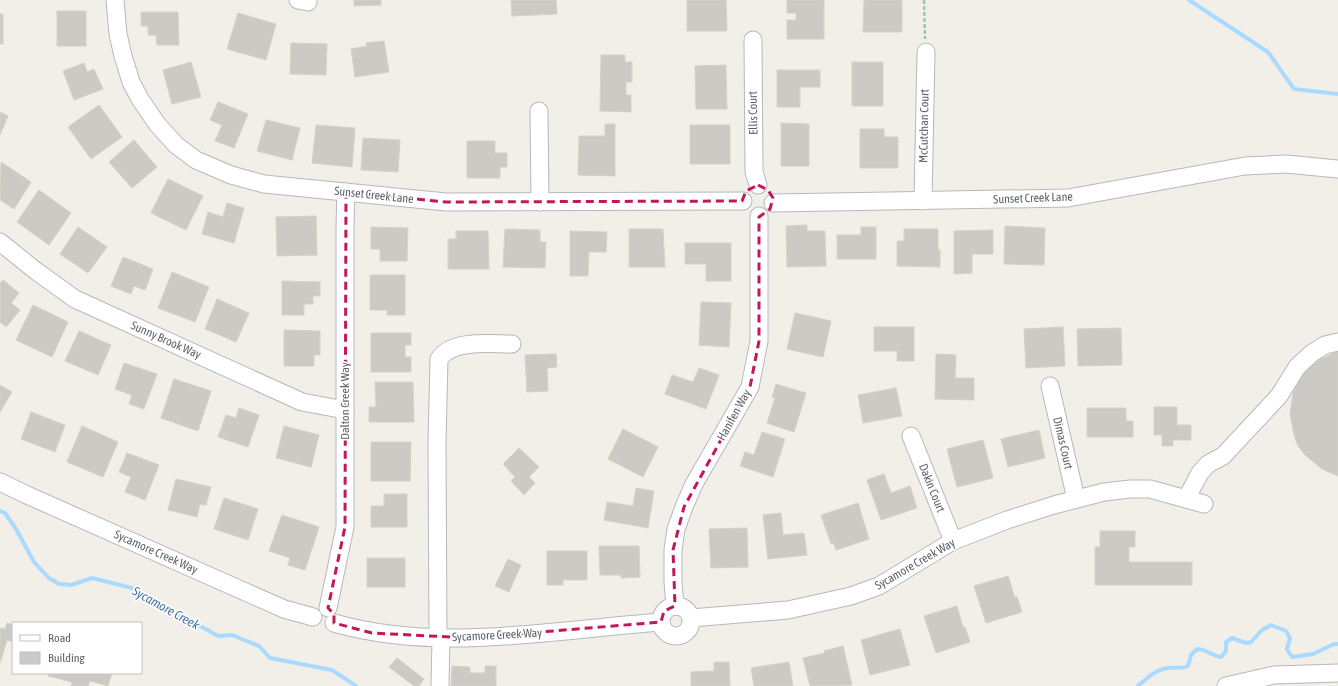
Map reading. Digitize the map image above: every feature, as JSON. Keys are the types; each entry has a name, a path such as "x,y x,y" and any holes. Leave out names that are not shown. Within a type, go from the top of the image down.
{"street":[{"name":"Sunset Creek Lane","path":"115,0 118,34 131,82 140,99 157,124 176,145 196,160 231,175 264,184 446,202 743,202"},
{"name":"Ellis Court","path":"753,40 754,172 758,186"},
{"name":"McCutchan Court","path":"923,201 926,52"},
{"path":"539,111 540,202"},
{"name":"Sunset Creek Lane","path":"773,203 1068,198 1245,166 1286,164 1338,169"},
{"path":"753,186 758,186 764,186 773,198 773,203 768,212 759,216 746,210 743,202 746,191 753,186"},
{"name":"Dalton Creek Way","path":"331,616 345,527 346,192"},
{"name":"Hanifen Way","path":"675,606 673,550 676,529 694,484 750,387 759,341 759,216"},
{"name":"Sunny Brook Way","path":"0,242 36,271 75,299 302,402 345,410"},
{"path":"1186,499 1200,474 1208,464 1223,456 1279,396 1297,367 1312,353 1325,345 1338,342"},
{"path":"440,686 437,443 439,359 443,352 463,345 512,344"},
{"name":"Dimas Court","path":"1050,386 1076,499"},
{"name":"Dakin Court","path":"911,436 953,541"},
{"name":"Sycamore Creek Way","path":"0,482 284,608 313,617 318,609 324,607 331,616 372,633 439,638 469,638 661,622"},
{"name":"Sycamore Creek Way","path":"691,618 788,610 850,596 879,586 953,541 1007,520 1104,492 1130,489 1150,490 1204,504"},
{"path":"670,606 681,607 686,610 691,618 691,623 688,629 677,636 664,630 661,622 664,611 670,606"},
{"path":"1226,686 1274,675 1338,673"}],"path":[{"path":"924,0 926,52"}],"highlighted area":[{"path":"758,185 768,190 773,198 770,209 759,217 759,341 750,387 684,507 673,550 675,606 664,611 661,622 469,638 372,633 334,623 334,614 328,608 345,527 346,192 446,202 742,201 746,191"}],"building":[{"path":"354,0 381,0 381,5 354,6"},
{"path":"511,0 556,0 557,14 512,16"},
{"path":"687,0 726,0 727,31 687,31"},
{"path":"787,0 824,0 824,39 787,39 787,20 796,20 796,13 787,13"},
{"path":"864,0 902,0 902,32 863,32"},
{"path":"57,11 86,11 86,46 57,46"},
{"path":"141,12 178,12 179,45 157,45 156,35 148,35 148,26 141,26"},
{"path":"238,13 276,24 266,60 227,49"},
{"path":"0,14 3,14 3,44 0,44"},
{"path":"384,41 389,72 355,77 351,49 367,46 366,43"},
{"path":"291,43 327,44 326,75 290,74"},
{"path":"601,55 625,55 625,62 632,62 632,82 626,82 626,95 631,95 631,112 600,111"},
{"path":"191,62 201,97 172,104 163,70"},
{"path":"852,62 883,62 883,106 852,106"},
{"path":"84,63 87,72 94,69 103,89 74,100 63,71"},
{"path":"726,65 727,109 696,109 695,66"},
{"path":"777,70 820,70 820,87 800,87 800,107 777,107"},
{"path":"218,102 248,114 234,148 215,141 222,125 210,120"},
{"path":"99,105 122,137 91,159 68,127"},
{"path":"0,112 8,116 0,135"},
{"path":"266,120 300,128 292,160 257,151"},
{"path":"781,123 809,124 809,166 781,166"},
{"path":"605,124 615,124 615,176 578,175 579,136 605,136"},
{"path":"316,125 355,128 352,167 312,163"},
{"path":"690,125 730,125 730,164 690,164"},
{"path":"860,129 884,129 884,137 898,137 898,168 860,168"},
{"path":"363,138 400,140 398,172 361,170"},
{"path":"134,140 157,167 132,188 109,162"},
{"path":"467,141 495,141 495,153 507,153 507,167 500,167 500,178 467,178"},
{"path":"1,162 31,182 14,209 0,200"},
{"path":"168,179 203,196 186,230 151,213"},
{"path":"39,190 71,213 49,245 17,222"},
{"path":"227,203 244,208 234,243 202,234 208,212 223,217"},
{"path":"316,216 317,255 277,256 276,217"},
{"path":"807,225 807,231 825,231 826,266 787,267 786,226"},
{"path":"1005,226 1045,228 1044,265 1004,264"},
{"path":"78,227 107,247 88,273 60,254"},
{"path":"371,227 408,228 407,261 380,261 380,249 371,249"},
{"path":"861,227 876,227 876,259 837,259 837,235 861,235"},
{"path":"505,229 540,230 540,242 546,242 545,268 503,267"},
{"path":"629,229 663,229 665,267 629,267"},
{"path":"904,229 938,229 940,267 897,266 897,241 904,241"},
{"path":"993,230 993,254 972,254 972,273 954,274 954,231"},
{"path":"456,231 488,231 489,269 448,269 448,239 456,239"},
{"path":"570,231 607,232 606,252 589,252 588,276 570,276"},
{"path":"685,243 731,243 731,281 706,281 706,264 685,264"},
{"path":"123,257 153,269 145,290 134,286 131,294 111,286"},
{"path":"172,272 209,287 195,322 158,308"},
{"path":"370,275 405,275 405,315 387,315 387,310 370,310"},
{"path":"3,280 19,293 11,303 20,310 6,327 0,322 0,283"},
{"path":"282,281 320,282 320,296 313,296 313,304 304,304 304,315 282,315"},
{"path":"217,299 249,313 236,342 205,329"},
{"path":"701,302 731,303 729,347 699,345"},
{"path":"33,305 68,322 52,357 16,340"},
{"path":"795,313 831,321 823,357 787,349"},
{"path":"874,327 914,327 914,361 897,361 897,351 874,351"},
{"path":"1063,327 1065,366 1026,368 1024,329"},
{"path":"1121,328 1122,365 1078,366 1077,329"},
{"path":"284,330 320,331 320,355 314,355 314,366 284,366"},
{"path":"79,331 111,345 98,375 65,361"},
{"path":"371,333 411,333 411,345 405,345 405,357 411,357 411,372 371,372"},
{"path":"1338,351 1338,476 1322,469 1305,455 1298,446 1294,435 1290,414 1293,393 1303,374 1319,360"},
{"path":"556,354 557,367 547,368 548,391 527,392 525,355"},
{"path":"936,354 956,355 955,378 974,378 974,400 935,399"},
{"path":"124,363 157,374 144,409 129,404 132,395 115,389"},
{"path":"699,368 719,375 706,409 665,394 672,375 693,382"},
{"path":"174,379 211,391 198,431 161,418"},
{"path":"375,382 413,382 414,422 369,422 369,407 376,407"},
{"path":"776,384 806,393 794,432 767,423 775,398 772,397"},
{"path":"0,385 12,392 0,412"},
{"path":"896,388 902,416 863,423 858,395"},
{"path":"1154,407 1177,407 1177,425 1191,425 1191,440 1173,440 1173,446 1162,446 1162,435 1154,435"},
{"path":"239,408 259,415 248,447 218,437 226,415 236,418"},
{"path":"1087,408 1126,408 1126,421 1133,421 1133,437 1087,437"},
{"path":"31,412 65,425 55,452 21,439"},
{"path":"82,426 118,442 103,477 67,462"},
{"path":"284,426 319,435 311,467 276,458"},
{"path":"623,429 658,447 643,477 608,459"},
{"path":"1039,430 1045,458 1008,467 1001,439"},
{"path":"762,432 785,439 773,477 740,466 745,452 754,455"},
{"path":"983,440 993,478 957,487 947,449"},
{"path":"371,442 411,442 410,481 371,481"},
{"path":"519,448 539,467 529,477 535,483 524,495 511,481 515,477 503,464"},
{"path":"127,453 159,465 145,500 125,492 131,477 119,472"},
{"path":"884,474 891,493 910,486 917,508 881,520 867,480"},
{"path":"176,479 211,487 206,505 200,504 197,517 168,510"},
{"path":"636,488 654,491 648,528 604,520 607,502 633,506"},
{"path":"384,494 407,494 407,527 371,527 371,506 384,506"},
{"path":"224,498 258,509 248,540 214,529"},
{"path":"858,503 869,539 836,550 834,543 831,544 821,515"},
{"path":"781,513 783,535 804,533 807,555 768,559 763,515"},
{"path":"282,515 319,527 305,570 288,565 290,558 269,551"},
{"path":"747,528 748,567 711,568 709,529"},
{"path":"1100,531 1135,531 1135,547 1129,547 1129,562 1192,562 1192,585 1095,585 1095,547 1100,547"},
{"path":"599,546 639,546 640,577 621,578 621,575 600,575"},
{"path":"547,551 587,551 587,580 563,580 563,585 547,585"},
{"path":"367,558 405,558 405,587 367,587"},
{"path":"508,559 521,565 509,592 495,586"},
{"path":"1008,576 1015,598 1017,597 1022,612 986,623 974,586"},
{"path":"957,606 963,627 965,627 970,642 936,653 924,616"},
{"path":"7,623 12,625 12,642 7,640 0,663 0,628 5,629"},
{"path":"900,629 910,665 870,675 861,640"},
{"path":"843,646 852,685 810,686 803,658 825,653 824,651"},
{"path":"397,658 424,679 419,686 414,686 389,667"},
{"path":"714,662 729,662 730,686 691,686 691,672 714,671"},
{"path":"789,662 793,686 754,686 751,668"},
{"path":"452,666 470,667 470,673 485,673 485,666 496,666 496,686 451,686"},
{"path":"49,674 112,674 108,686 90,681 88,686 71,686 72,682 48,676"}],"waterway":[{"path":"1189,0 1268,52 1294,89 1338,94"},
{"name":"Sycamore Creek","path":"0,511 5,513 16,529 34,562 49,578 59,584 71,585 92,578 132,588 150,597 164,608 218,636 232,635 259,646 270,658 332,670 356,686"},
{"name":"Sycamore Creek","path":"1138,686 1152,674 1160,670 1188,666 1191,655 1197,649 1221,657 1226,651 1226,642 1232,638 1246,643 1251,642 1262,630 1271,625 1286,631 1290,638 1287,649 1292,657 1313,654 1334,644 1338,644"}]}
